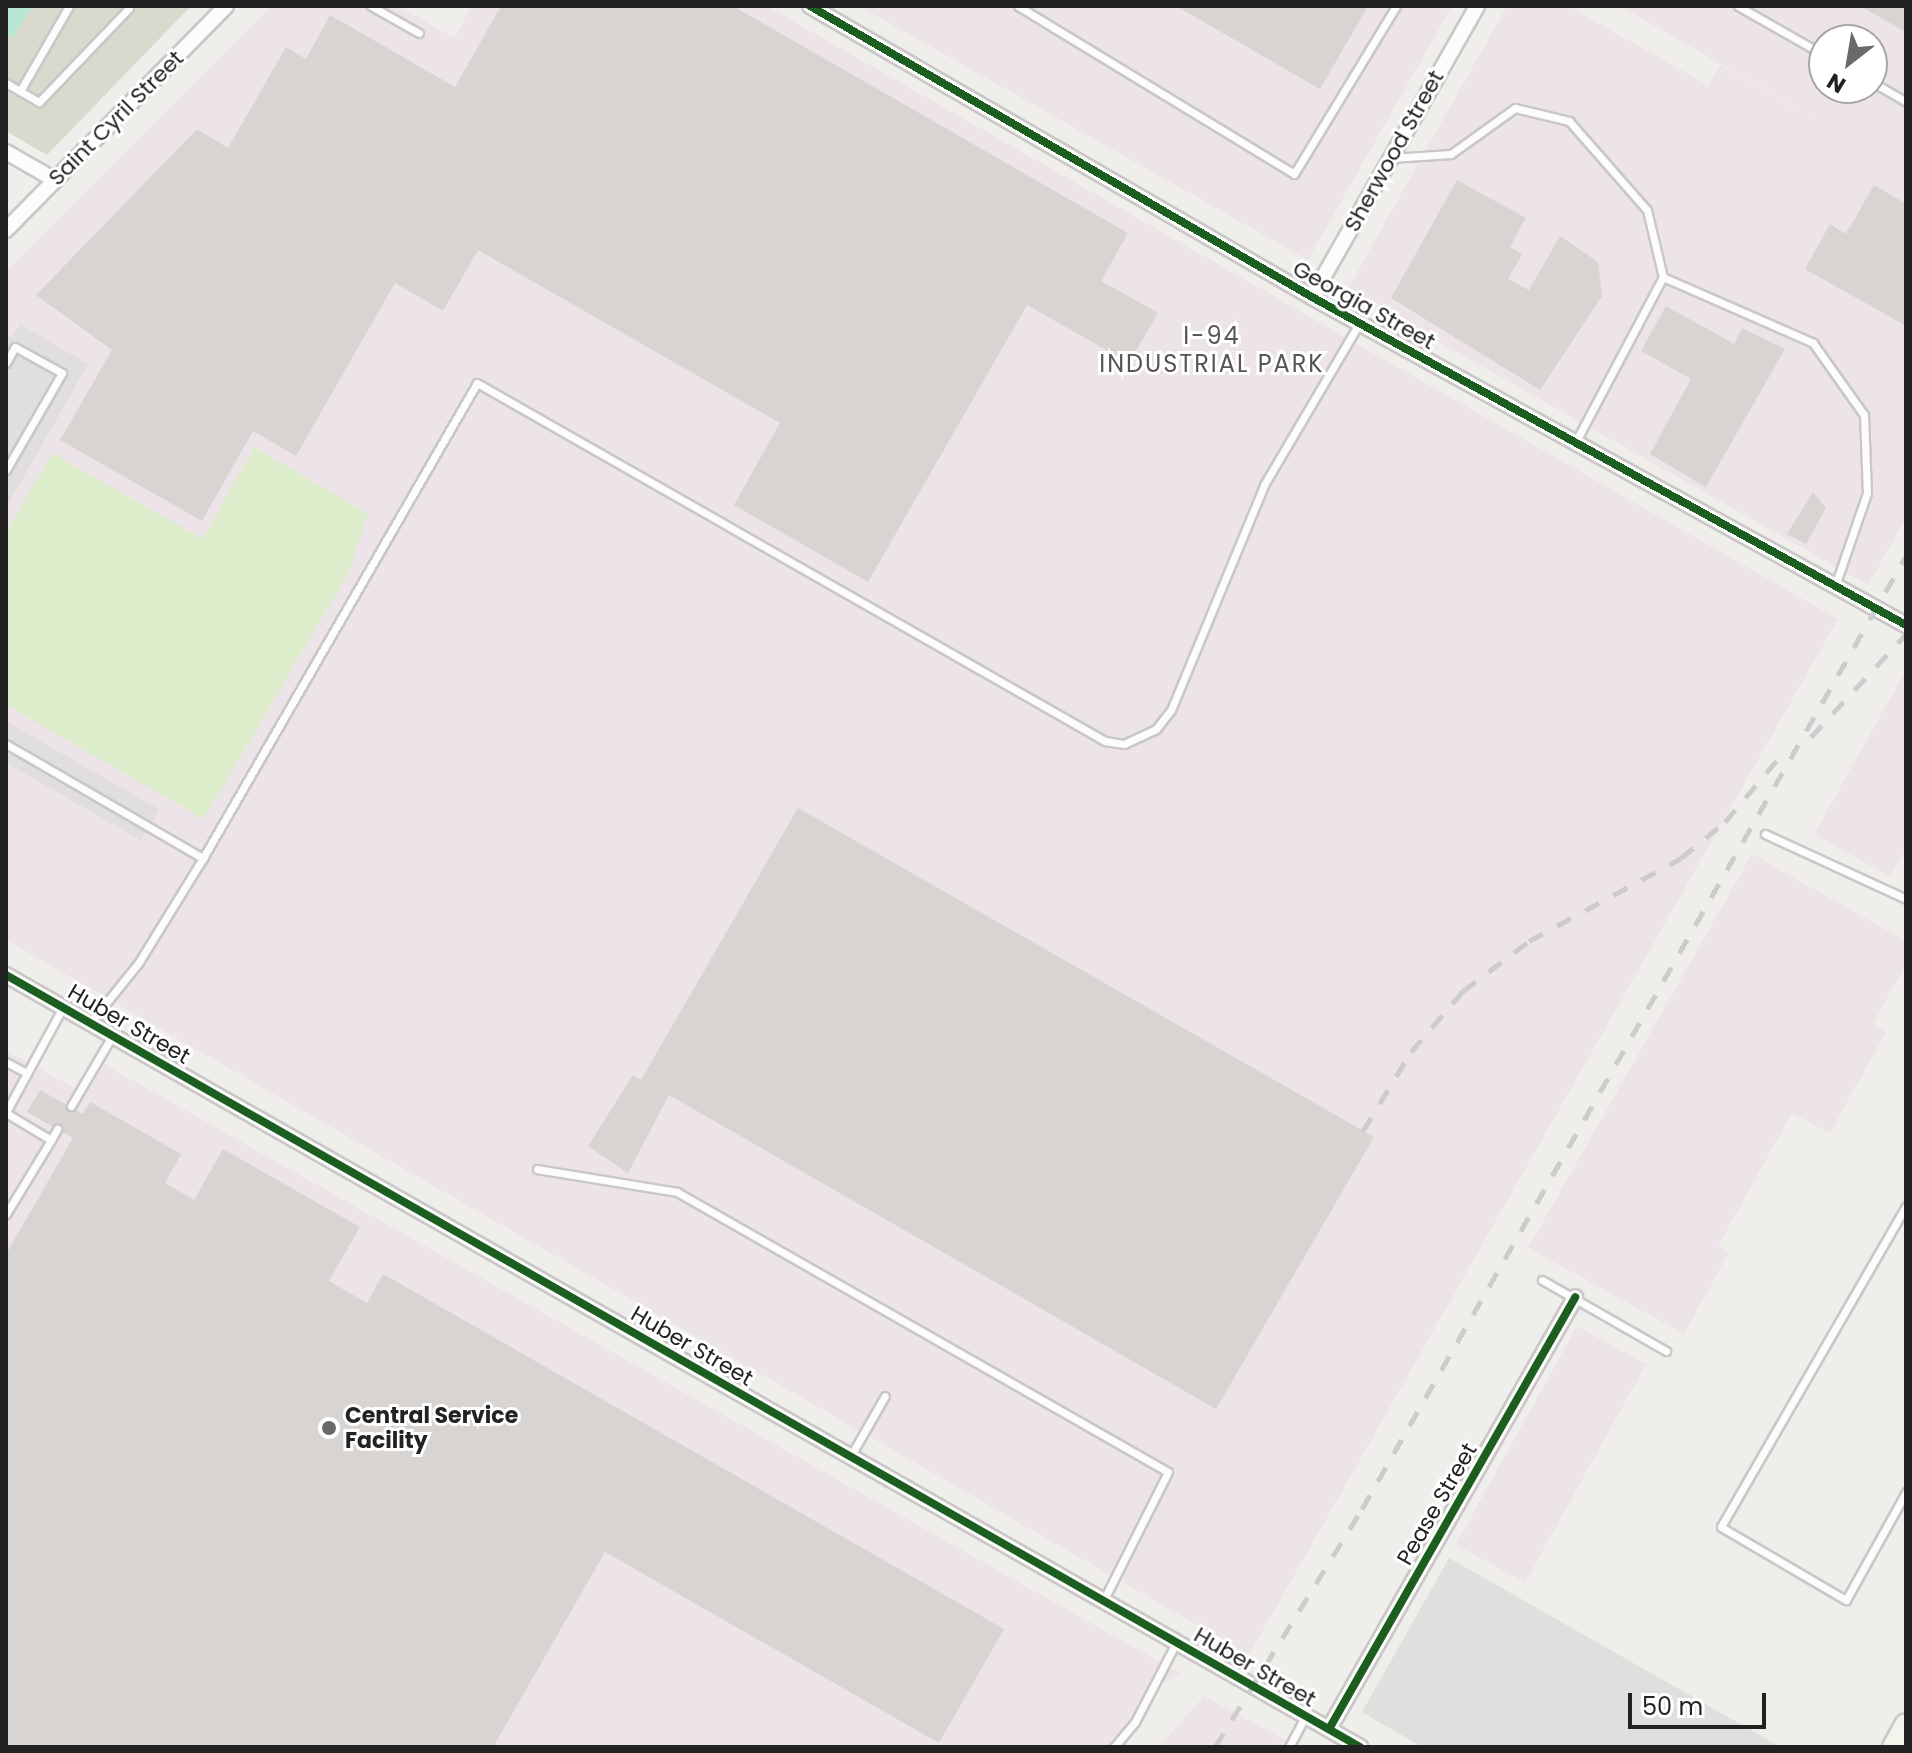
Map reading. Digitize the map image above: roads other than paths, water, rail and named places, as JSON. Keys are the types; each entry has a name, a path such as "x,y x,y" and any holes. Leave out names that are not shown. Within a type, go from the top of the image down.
{"main road":[{"path":"1893,1747 1906,1724"}],"street":[{"name":"Saint Cyril Street","path":"6,230 226,6"},
{"name":"Georgia Street","path":"810,6 1312,297 1906,625"},
{"name":"Sherwood Street","path":"1312,297 1477,6"},
{"path":"6,152 55,180"},
{"name":"Huber Street","path":"6,975 1360,1747"},
{"name":"Pease Street","path":"1329,1729 1575,1297"}],"lane":[{"path":"20,91 69,6"},
{"path":"371,6 419,33"},
{"path":"1018,6 1294,174 1396,6"},
{"path":"1738,6 1808,46"},
{"path":"6,83 39,102 129,8"},
{"path":"1888,91 1906,102"},
{"path":"1390,159 1451,154 1515,108 1569,121 1647,210 1663,277 1575,443"},
{"path":"1663,277 1813,343 1864,415 1867,493 1835,586"},
{"path":"90,1023 139,962 203,858 477,383 1105,741 1124,744 1156,729 1171,710 1264,485 1360,323"},
{"path":"6,363 15,347 62,373 6,470"},
{"path":"6,744 203,858"},
{"path":"1765,834 1906,899"},
{"path":"51,1140 6,1112 63,1007"},
{"path":"71,1106 112,1035"},
{"path":"6,1062 27,1073"},
{"path":"6,1093 14,1097"},
{"path":"6,1214 57,1129"},
{"path":"537,1169 677,1192 1168,1472 1103,1601"},
{"path":"1906,1206 1721,1527 1846,1600 1906,1492"},
{"path":"1542,1280 1666,1351"},
{"path":"850,1457 885,1396"},
{"path":"1114,1747 1176,1643"},
{"path":"1289,1747 1305,1717"}],"railway":[{"path":"1215,1747 1362,1509 1906,556"},
{"path":"1811,737 1906,634"},
{"path":"1363,1131 1411,1052 1463,991 1529,941 1681,858 1725,822 1783,753"}],"place":[{"name":"Central Service Facility","path":"329,1428"}],"district":[{"name":"I-94 INDUSTRIAL PARK","path":"1212,350"}]}
